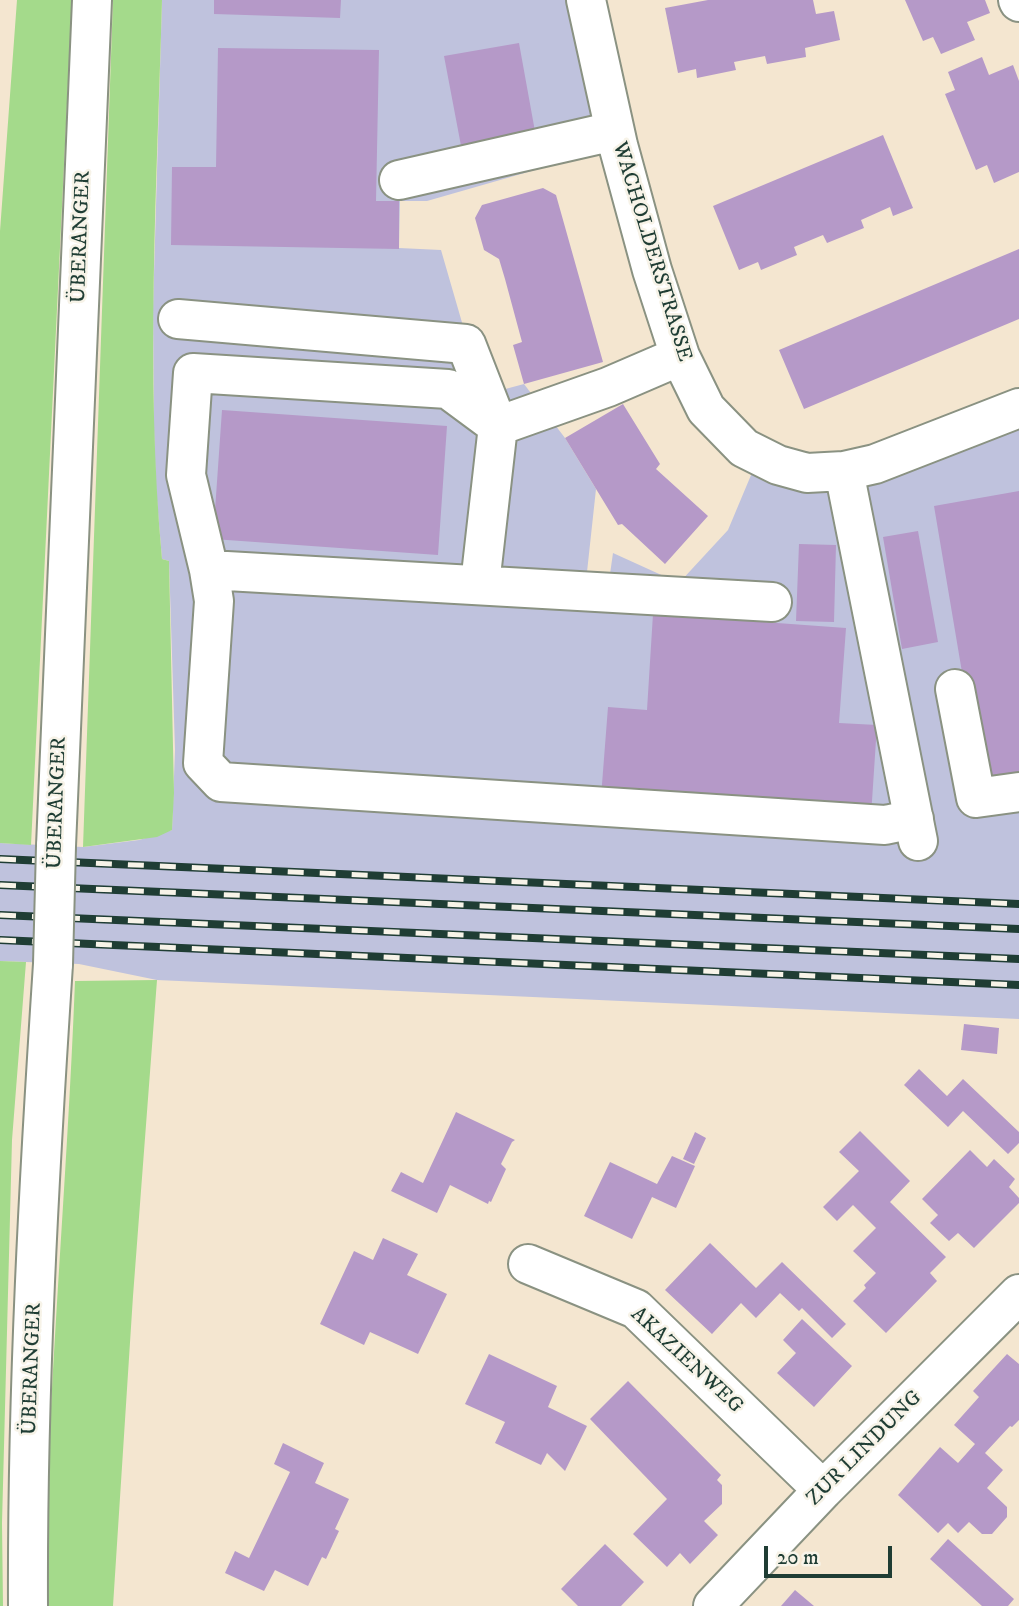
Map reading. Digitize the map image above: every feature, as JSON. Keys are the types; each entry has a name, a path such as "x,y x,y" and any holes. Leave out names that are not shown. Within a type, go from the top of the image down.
{"street":[{"name":"ÜBERANGER","path":"28,1606 27,1515 38,1237 53,964 92,0"},
{"name":"WACHOLDERSTRASSE","path":"586,0 614,131 652,270 680,356 706,409 744,448 778,465 807,473 844,471 875,464 1019,408"},
{"path":"399,180 614,131"},
{"path":"178,319 466,344 498,426 480,584"},
{"path":"498,426 608,387 680,356"},
{"path":"498,426 447,389 192,373 186,475 214,601 203,762 221,782 885,825 916,830 844,471"},
{"path":"209,570 772,602"},
{"path":"955,689 976,798 1019,792"},
{"name":"AKAZIENWEG","path":"528,1264 636,1309 823,1490"},
{"name":"ZUR LINDUNG","path":"713,1606 823,1490 1019,1294"}],"shaded area":[{"path":"162,0 578,0 608,149 427,201 400,201 399,248 441,250 483,395 524,384 565,438 596,489 587,572 610,574 613,553 679,583 728,530 754,468 811,482 1019,416 1019,1019 157,980 79,964 0,961 0,843 83,847 139,840 172,830 175,750 169,561 162,559 154,430 153,309"}],"green space":[{"path":"17,0 72,0 31,845 0,843 0,231"},
{"path":"113,0 162,0 154,280 154,419 162,559 169,561 174,793 172,830 157,837 83,847"},
{"path":"0,961 26,962 12,1140 2,1523 3,1606 0,1606"},
{"path":"157,980 113,1606 44,1606 49,1449 75,981"}],"building":[{"path":"214,0 341,0 340,18 214,14"},
{"path":"708,0 813,0 816,14 834,11 840,40 805,48 806,57 767,64 765,56 734,62 736,70 697,78 696,69 678,73 665,8"},
{"path":"905,0 985,0 990,13 967,22 975,40 941,54 933,37 923,41"},
{"path":"519,43 536,137 462,151 444,56"},
{"path":"218,48 379,50 376,201 399,201 399,249 171,245 172,167 216,167"},
{"path":"982,57 989,75 1013,65 1019,81 1019,172 994,183 987,165 976,170 945,94 955,90 948,72"},
{"path":"883,135 913,208 893,216 890,207 861,220 864,228 827,243 823,235 794,247 797,255 761,270 758,262 739,270 713,206"},
{"path":"543,188 556,195 603,362 524,384 513,345 522,342 505,279 499,259 484,250 475,218 482,205"},
{"path":"1019,249 1019,319 804,409 779,350"},
{"path":"623,404 660,464 656,469 708,516 665,564 622,524 618,525 565,438"},
{"path":"222,410 447,426 438,555 213,539"},
{"path":"1019,491 1019,778 981,785 934,506"},
{"path":"918,531 938,642 902,649 883,537"},
{"path":"799,544 836,545 834,622 796,621"},
{"path":"653,614 846,628 839,723 877,725 871,816 601,797 608,707 647,710"},
{"path":"964,1024 999,1028 997,1054 961,1050"},
{"path":"919,1069 947,1096 963,1079 1019,1132 1019,1143 1008,1154 963,1111 948,1127 904,1085"},
{"path":"456,1112 515,1140 501,1164 506,1169 491,1202 488,1204 450,1185 437,1213 391,1191 401,1172 423,1183"},
{"path":"860,1131 910,1181 890,1202 946,1257 930,1273 937,1281 886,1333 853,1301 876,1273 853,1251 876,1228 853,1205 837,1221 823,1207 859,1171 839,1152"},
{"path":"695,1132 706,1138 694,1164 683,1159"},
{"path":"970,1150 987,1167 994,1159 1015,1179 1009,1187 1019,1198 1019,1203 974,1248 958,1233 949,1241 930,1223 938,1215 922,1199"},
{"path":"672,1156 695,1166 676,1208 652,1197 632,1239 584,1216 610,1162 657,1184"},
{"path":"383,1238 418,1254 407,1275 447,1294 418,1354 370,1332 364,1345 320,1324 354,1251 373,1260"},
{"path":"710,1243 756,1288 782,1262 846,1324 832,1338 802,1308 799,1311 780,1293 756,1318 741,1303 712,1334 665,1290"},
{"path":"802,1319 852,1366 814,1407 777,1373 796,1353 783,1340"},
{"path":"489,1354 557,1386 548,1407 587,1426 565,1471 547,1453 541,1465 495,1443 505,1422 465,1404"},
{"path":"1007,1354 1019,1364 1019,1420 985,1453 1003,1470 987,1488 1007,1507 1007,1517 992,1534 982,1534 969,1522 958,1533 948,1523 938,1533 898,1495 940,1447 958,1463 975,1444 954,1425 979,1397 973,1391"},
{"path":"628,1381 721,1475 717,1480 722,1485 722,1504 704,1521 718,1535 690,1564 680,1553 667,1567 633,1534 667,1499 590,1419"},
{"path":"283,1443 324,1463 315,1483 349,1499 335,1529 339,1531 326,1559 322,1557 308,1586 275,1570 264,1591 225,1573 235,1551 249,1558 290,1472 274,1464"},
{"path":"948,1539 1014,1599 1008,1606 982,1606 930,1559"},
{"path":"605,1544 644,1582 621,1606 578,1606 561,1589"},
{"path":"795,1590 814,1606 781,1606"}],"railway":[{"path":"0,859 1019,904"},
{"path":"0,885 1019,929"},
{"path":"0,915 1019,959"},
{"path":"0,940 1019,985"}]}
